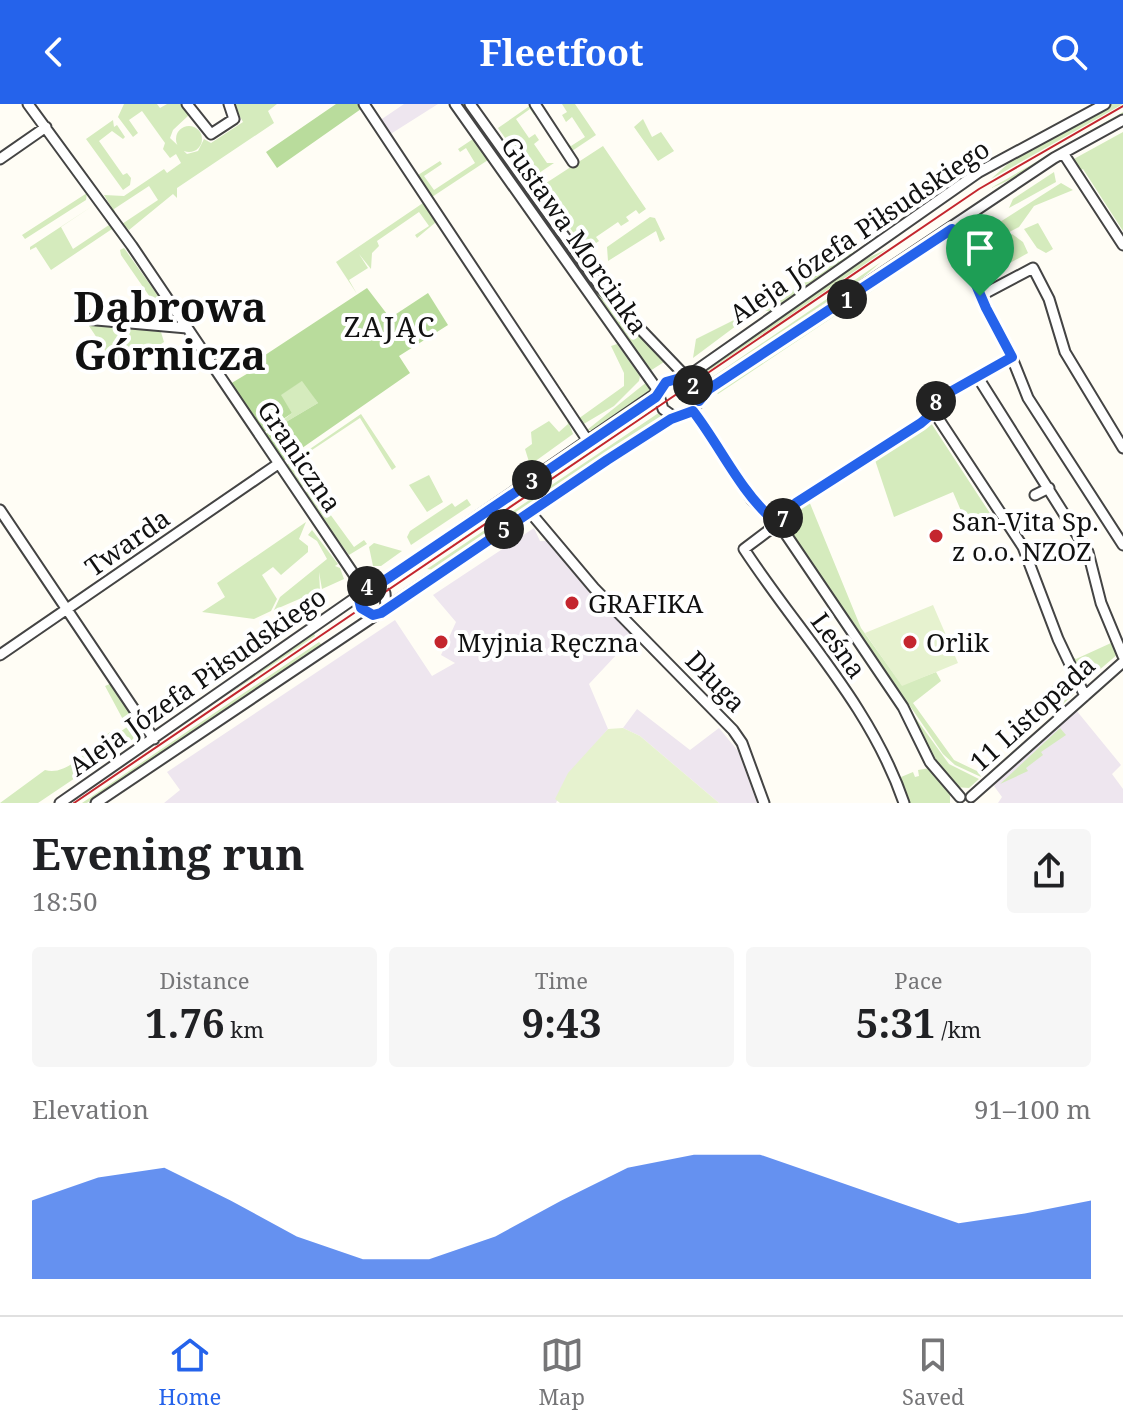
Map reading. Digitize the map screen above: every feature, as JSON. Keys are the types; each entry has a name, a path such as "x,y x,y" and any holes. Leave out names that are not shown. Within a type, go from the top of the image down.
{"street":[{"path":"187,104 211,134 234,119 229,104"},
{"path":"364,104 588,441"},
{"name":"Gustawa Morcinka","path":"455,104 658,392"},
{"name":"Gustawa Morcinka","path":"470,104 613,302 684,377"},
{"path":"535,104 573,162"},
{"name":"Aleja Józefa Piłsudskiego","path":"684,377 979,172 1105,104"},
{"name":"Graniczna","path":"33,107 187,328 361,591"},
{"name":"Aleja Józefa Piłsudskiego","path":"699,401 709,389 1063,153 1123,120"},
{"path":"0,159 46,127"},
{"path":"1063,153 1123,245"},
{"path":"952,229 1031,402 1123,545"},
{"path":"570,265 580,259"},
{"path":"980,296 1033,268 1049,299 1065,352 1123,448"},
{"path":"85,319 187,328"},
{"path":"1012,357 933,403 934,412 1023,547 1053,628 1085,696"},
{"path":"977,376 1094,565 1101,603 1123,656"},
{"path":"684,377 693,384 699,401 693,411 674,417 375,616 361,608 361,591 377,585 658,392 666,382 684,377"},
{"path":"658,392 663,409 674,417"},
{"path":"693,411 717,442 752,500 775,522 796,503 934,412"},
{"name":"Twarda","path":"0,655 278,464"},
{"path":"1035,495 1049,488"},
{"path":"0,510 154,739"},
{"name":"Długa","path":"530,512 611,606 737,735 764,803"},
{"name":"Leśna","path":"904,803 884,752 858,709 744,549 775,522 903,707 930,762 965,800"},
{"path":"377,585 386,594 386,608"},
{"name":"Aleja Józefa Piłsudskiego","path":"60,803 361,591"},
{"name":"Aleja Józefa Piłsudskiego","path":"96,803 375,616"},
{"name":"11 Listopada","path":"965,800 1123,662"}],"shaded area":[{"path":"404,104 438,104 389,135 379,121"},
{"path":"534,528 540,541 546,541 594,598 635,635 589,684 608,729 570,773 556,803 164,803 180,790 167,772 395,620 432,676 455,663 441,655 456,622 433,595"},
{"path":"637,709 690,750 719,728 738,751 757,803 719,803 640,736 623,728"},
{"path":"1076,710 1121,765 1112,774 1123,789 1123,803 998,803 1002,797 994,786 999,779"}],"green space":[{"path":"124,104 157,104 160,108 167,104 185,104 189,115 173,130 170,138 187,154 198,151 204,139 211,143 243,122 233,104 277,104 268,111 274,123 177,188 177,198 173,194 129,230 122,224 158,200 149,186 114,209 116,215 104,195 124,196 164,169 167,173 181,163 176,154 170,158 163,149 165,143 142,111 129,120 138,133 133,137 118,117"},
{"path":"336,104 358,104 361,109 277,168 266,152"},
{"path":"460,104 466,104 558,234 554,236"},
{"path":"562,104 575,104 596,135 569,153 560,140 563,138 571,146 585,137 572,117 566,122 562,115 567,112"},
{"path":"1112,104 1123,104 991,179 1011,161"},
{"path":"531,105 540,115 534,115 530,109 516,119 529,138 535,134 539,140 534,144 547,163 554,163 533,177 498,128"},
{"path":"1123,112 1123,116 991,188"},
{"path":"643,119 652,137 661,132 674,151 658,161 634,127"},
{"path":"113,120 114,127 117,125 125,137 123,139 112,131 99,141 123,175 127,173 131,178 130,185 123,190 86,139"},
{"path":"189,126 198,130 202,139 198,148 189,152 180,148 176,139 180,130"},
{"path":"1123,132 1123,231 1083,169 1079,171 1072,160"},
{"path":"473,139 476,141 490,163 488,160 432,197 418,175 440,161 442,164 424,176 434,190 475,163 466,148 460,152 458,149"},
{"path":"603,146 646,209 639,214 636,210 626,217 629,221 621,226 618,222 596,237 599,241 586,250 540,187"},
{"path":"1054,172 1056,182 1009,208 1013,199"},
{"path":"1061,183 1073,190 1034,206 1019,227 984,245 979,230 986,225 989,229"},
{"path":"87,193 86,200 25,239 22,235"},
{"path":"423,203 436,222 417,238 415,235 429,226 419,212 377,241 379,246 372,253 371,269 359,254 368,268 349,280 357,294 336,262"},
{"path":"94,205 61,227 73,249 109,225 104,217 112,229 51,270 36,247 30,250 30,247"},
{"path":"650,217 655,218 665,239 660,242 656,231 608,261 607,247"},
{"path":"1038,223 1053,249 1046,253 1037,248 1024,229"},
{"path":"1012,234 1023,242 1028,253 1001,268 989,250"},
{"path":"855,247 854,254 772,312 764,310"},
{"path":"124,248 171,314 164,319 145,317 152,300 121,255 120,250"},
{"path":"887,249 704,374 702,371 861,261"},
{"path":"921,254 923,257 718,394 714,390"},
{"path":"881,262 846,292 711,384 708,380"},
{"path":"579,266 664,362 650,371 577,268"},
{"path":"367,288 390,318 428,293 448,325 399,356 410,373 282,462 264,435 318,403 302,381 281,395 292,413 263,433 230,384 255,369 256,361"},
{"path":"756,311 693,358 696,339"},
{"path":"87,323 161,332 164,342 119,372 111,361 114,354 109,356"},
{"path":"617,344 640,376 639,381 614,406 582,425 578,419 624,386 624,373 611,346"},
{"path":"303,380 318,403 264,435 292,413 280,395"},
{"path":"648,381 650,393 597,430 587,430"},
{"path":"655,402 657,407 423,564 425,558"},
{"path":"660,412 666,417 435,570 427,569"},
{"path":"361,414 396,467 392,470 360,418 294,462 308,484 299,488 285,466"},
{"path":"566,416 573,434 530,465 525,449 532,444 531,432 549,421 559,432 568,424"},
{"path":"931,423 997,524 971,534 953,492 894,517 874,457"},
{"path":"429,475 443,502 427,512 409,485"},
{"path":"311,488 354,547 364,540 367,544 349,555 304,494"},
{"path":"467,499 471,505 411,545 407,537 410,531 452,503 455,507"},
{"path":"809,501 861,628 902,685 936,672 941,681 913,703 954,760 979,772 981,777 955,765 943,754 793,536 793,514"},
{"path":"306,522 299,539 308,546 308,552 281,575 273,567 262,575 277,599 271,611 254,619 202,612 225,597 217,583"},
{"path":"312,530 338,564 335,566 340,568 344,579 322,589 319,572 320,590 274,610 280,597 327,559 317,541 308,535"},
{"path":"374,543 402,551 381,566 373,566 369,547"},
{"name":"Orlik","path":"933,605 958,663 902,686 865,633"},
{"path":"345,609 314,633 315,636 69,803 228,695"},
{"path":"355,624 87,803 82,803 319,642 322,645"},
{"path":"1109,638 1118,654 1084,683 1072,656 1076,659 1111,643"},
{"path":"1070,673 1074,694 1055,711 1043,693"},
{"path":"112,683 140,724 133,739 38,803 0,803 45,770 53,771 70,765 110,732 114,736 127,727 105,686"},
{"path":"907,706 949,764 979,779 969,788 955,787 936,765"},
{"path":"623,728 640,736 719,803 560,803 555,799 568,773 608,729"},
{"path":"1060,728 1066,735 1041,752 1043,755 1026,768 1028,771 1000,784"},
{"path":"930,768 950,791 950,803 907,803 901,777 913,772 915,777 919,776 918,770"}],"tram line":[{"path":"74,803 979,189 1123,106"}],"place":[{"name":"San-Vita Sp. z o.o. NZOZ","path":"936,536"},
{"name":"GRAFIKA","path":"572,603"},
{"name":"Myjnia Ręczna","path":"441,642"},
{"name":"Orlik","path":"910,642"}],"district":[{"name":"ZAJĄC","path":"390,326"},
{"name":"Dąbrowa Górnicza","path":"170,329"}],"route":[{"path":"952,229 980,296 1012,357 943,396 933,403 934,412 921,423 796,503 783,518 786,527 783,530 774,531 770,525 772,519 752,500 717,442 693,411 671,419 607,460 381,613 375,616 360,606 358,595 362,589 381,583 637,410 656,397 666,382 684,377 693,384 699,401 709,389 952,229"}]}
